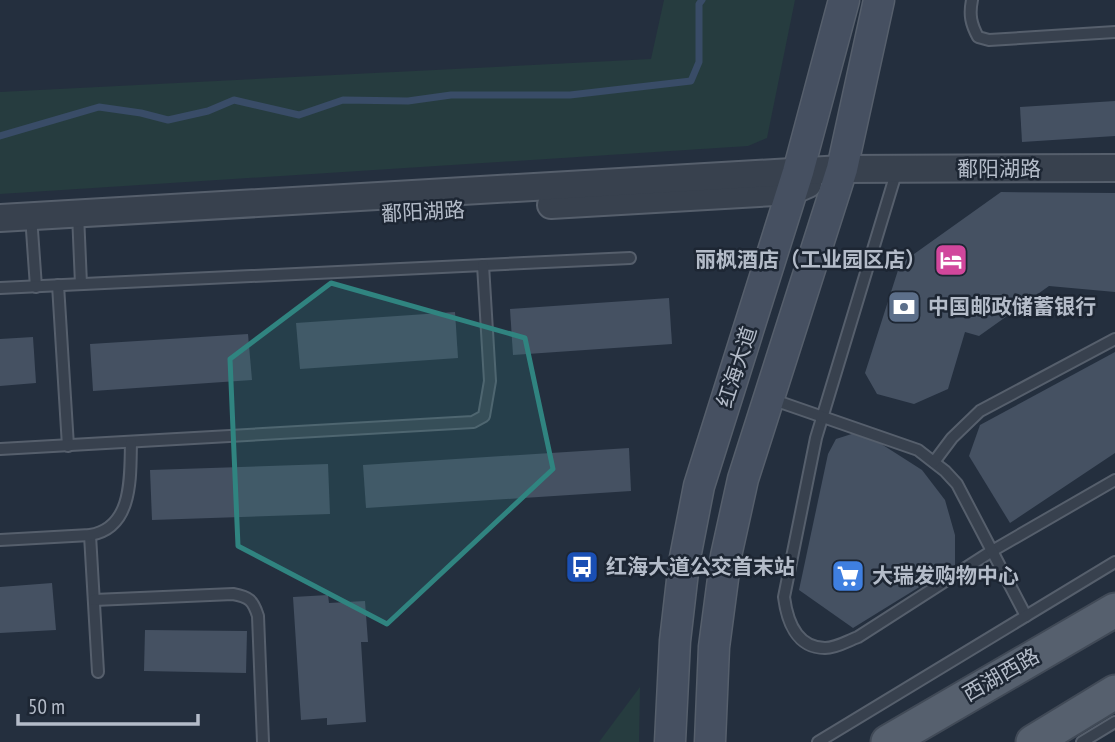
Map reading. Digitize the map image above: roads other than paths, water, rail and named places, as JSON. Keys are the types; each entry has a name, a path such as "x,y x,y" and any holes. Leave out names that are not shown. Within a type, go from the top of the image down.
{"main road":[{"name":"红海大道","path":"670,742 675,641 684,564 699,486 795,182 844,0"},
{"name":"红海大道","path":"710,742 714,647 726,556 743,480 842,170 879,0"},
{"name":"西湖西路","path":"888,742 1115,610"},
{"path":"1033,742 1115,692"}],"street":[{"name":"鄱阳湖路","path":"0,235 32,225 795,182 842,170 1115,168"},
{"name":"鄱阳湖路","path":"0,218 32,225"}],"lane":[{"path":"972,0 972,26 978,37 989,40 1115,32"},
{"path":"898,169 816,438 784,597 786,617 793,632 809,643 823,648 837,646 858,637 992,551 1115,480"},
{"path":"78,222 81,284"},
{"path":"32,225 36,287"},
{"path":"0,288 630,258"},
{"path":"0,449 473,422 484,416 490,381 483,265"},
{"path":"58,285 68,446"},
{"path":"934,462 952,438 980,411 1115,339"},
{"path":"769,398 918,450 934,462 957,484 1026,616"},
{"path":"0,540 98,534 112,526 126,504 131,442"},
{"path":"90,535 98,672"},
{"path":"818,742 1115,562"},
{"path":"94,600 233,594 248,597 258,616 263,742"},
{"path":"1082,742 1115,722"}],"waterway":[{"path":"0,136 99,107 168,120 208,111 234,100 299,115 343,100 408,101 451,95 570,95 691,81 699,62 699,4 702,0"}],"place":[{"name":"丽枫酒店（工业园区店）","path":"951,260"},
{"name":"中国邮政储蓄银行","path":"904,307"},
{"name":"红海大道公交首末站","path":"582,567"},
{"name":"大瑞发购物中心","path":"848,576"}]}
